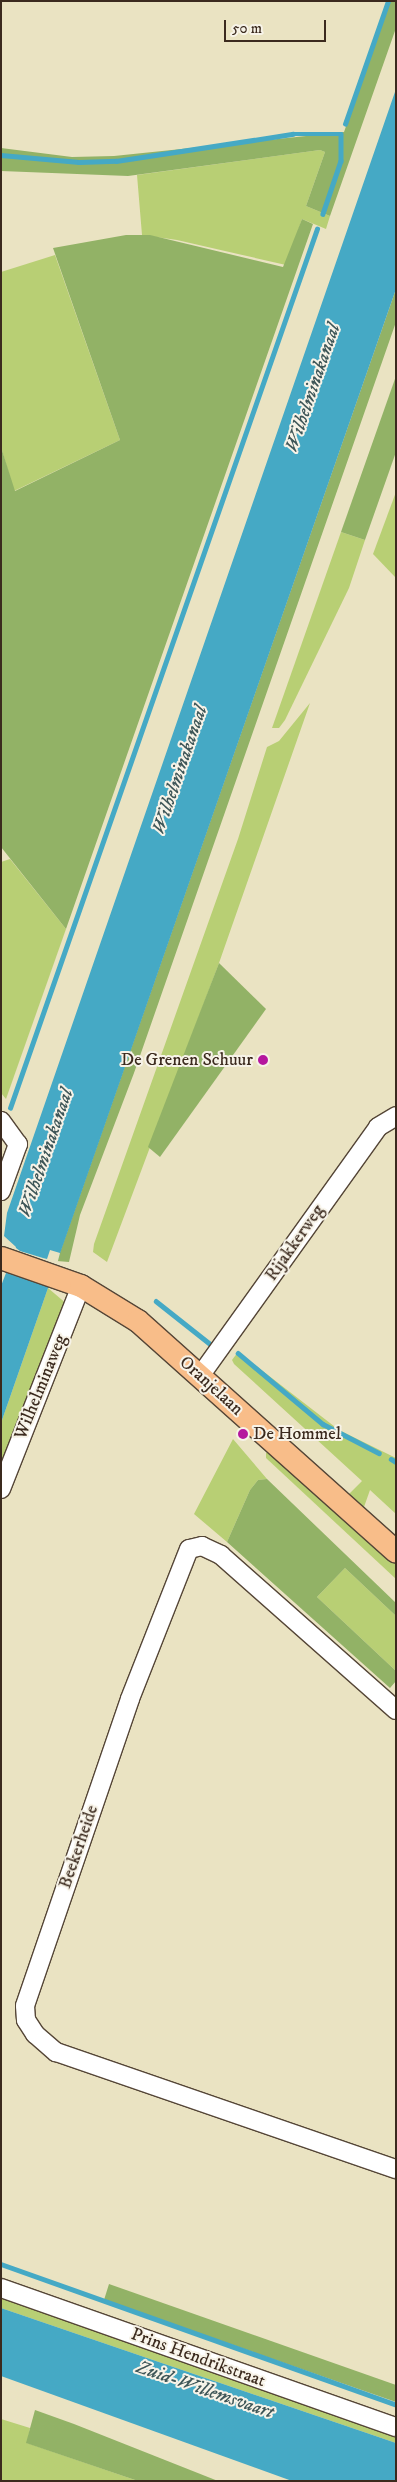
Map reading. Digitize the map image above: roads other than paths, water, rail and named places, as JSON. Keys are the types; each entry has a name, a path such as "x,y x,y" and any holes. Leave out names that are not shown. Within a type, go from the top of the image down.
{"main road":[{"name":"Oranjelaan","path":"2,1258 81,1286 138,1321 396,1552"}],"street":[{"name":"Rijakkerweg","path":"200,1376 378,1127 396,1116"},
{"path":"1,1121 18,1144 1,1191"},
{"name":"Wilhelminaweg","path":"1,1489 81,1286"},
{"name":"Beekerheide","path":"396,1710 221,1555 202,1546 189,1549 130,1699 25,2006 26,2020 35,2034 56,2052 396,2170"},
{"name":"Prins Hendrikstraat","path":"1,2288 396,2427"}],"water":[{"name":"Wilhelminakanaal","path":"396,89 396,289 1,1423 1,1286 16,1247 4,1236 7,1213"},
{"name":"Zuid-Willemsvaart","path":"1,2308 396,2443 396,2481 292,2481 1,2376"}],"waterway":[{"path":"345,124 388,1"},
{"path":"1,155 79,162 116,161 293,134 341,134 341,161 323,214"},
{"path":"10,1108 317,229"},
{"path":"156,1301 209,1343"},
{"path":"238,1353 323,1424 379,1453"},
{"path":"391,1459 396,1462"},
{"path":"1,2264 396,2405"}],"place":[{"name":"De Grenen Schuur","path":"263,1060"},
{"name":"De Hommel","path":"243,1434"}]}
